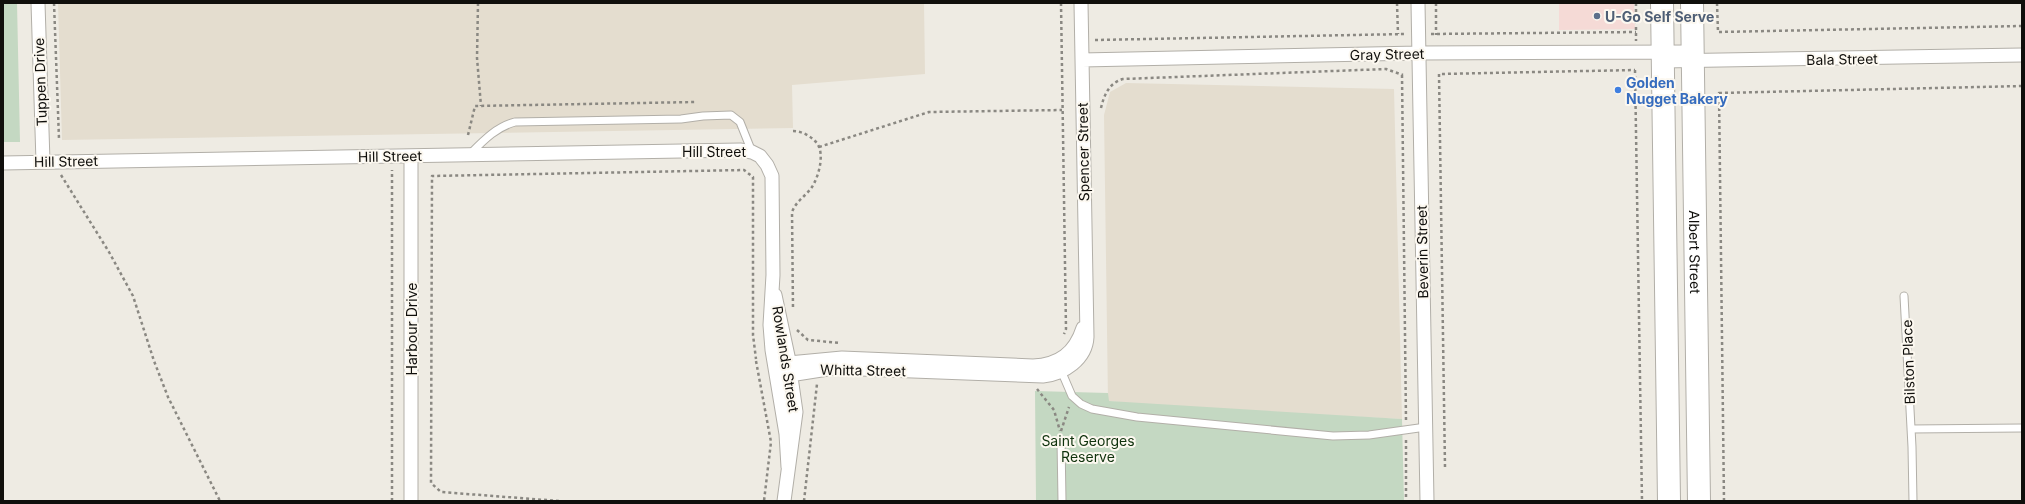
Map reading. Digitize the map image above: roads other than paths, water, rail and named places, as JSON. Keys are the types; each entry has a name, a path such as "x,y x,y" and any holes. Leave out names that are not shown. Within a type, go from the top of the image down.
{"highway":[{"path":"1662,3 1669,501"},
{"name":"Albert Street","path":"1692,3 1699,501"}],"street":[{"name":"Tuppen Drive","path":"38,3 49,162"},
{"name":"Spencer Street","path":"1078,351 1083,328 1086,301 1081,3"},
{"name":"Beverin Street","path":"1418,3 1427,501"},
{"name":"Gray Street","path":"1082,60 1419,54 1693,57"},
{"name":"Bala Street","path":"1693,57 2022,55"},
{"name":"Hill Street","path":"3,163 740,150 752,152 760,156 773,167"},
{"name":"Harbour Drive","path":"411,156 411,501"},
{"name":"Rowlands Street","path":"773,167 773,275 781,333 790,369 796,418 784,501"},
{"name":"Rowlands Street","path":"781,333 777,376 787,440 788,467"},
{"name":"Whitta Street","path":"790,369 842,368 1036,376 1050,375 1078,351"},
{"name":"Whitta Street","path":"777,376 790,369 842,358 1059,367"}],"lane":[{"path":"469,155 488,136 506,124 515,122 681,119 723,115 734,117 740,122 752,152"},
{"name":"Bilston Place","path":"1904,296 1911,429 1912,501"},
{"path":"1059,367 1072,396 1081,404 1092,409 1166,420 1323,435 1363,435 1426,427"},
{"path":"1911,429 2022,428"},
{"path":"1061,440 1062,501"}],"place":[{"name":"U-Go Self Serve","path":"1597,16"},
{"name":"Golden Nugget Bakery","path":"1618,90"}],"park label":[{"name":"Saint Georges Reserve","path":"1088,448"}]}
